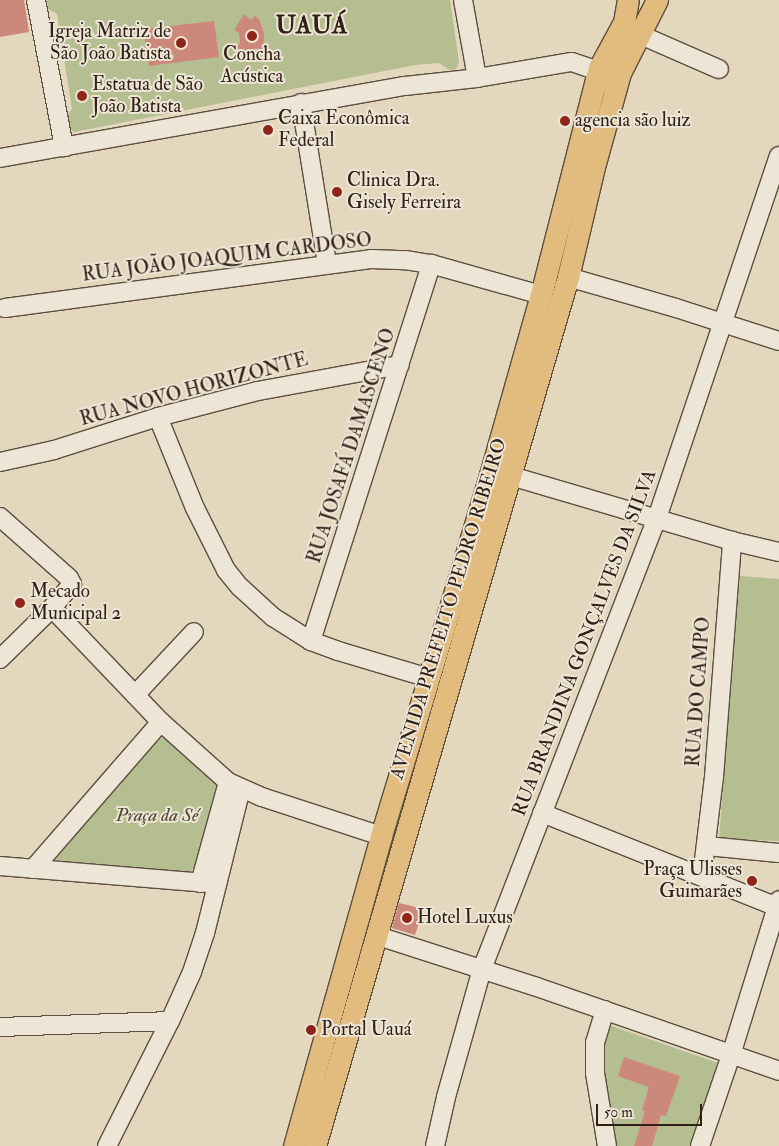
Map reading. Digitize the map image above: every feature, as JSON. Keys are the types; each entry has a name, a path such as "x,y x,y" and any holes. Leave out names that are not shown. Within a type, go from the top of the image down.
{"main road":[{"name":"AVENIDA PREFEITO PEDRO RIBEIRO","path":"315,1146 378,936 450,683 501,473 541,295 599,69 624,22 628,0"},
{"path":"641,35 657,0"},
{"name":"AVENIDA PREFEITO PEDRO RIBEIRO","path":"294,1146 429,678 562,300 594,167 620,75 641,35"},
{"path":"599,69 601,79 607,82 614,81 620,75"},
{"path":"547,271 568,277"},
{"path":"541,295 562,300"},
{"path":"429,678 450,683"},
{"path":"382,836 404,843"},
{"path":"355,930 378,936"}],"street":[{"path":"36,0 64,147"},
{"path":"463,0 477,78"},
{"path":"641,35 719,69"},
{"path":"0,158 301,103 406,86 477,78 572,62 599,69"},
{"path":"301,103 328,264"},
{"name":"RUA BRANDINA GONÇALVES DA SILVA","path":"435,1146 446,1097 482,970 657,518 779,156"},
{"name":"RUA JOÃO JOAQUIM CARDOSO","path":"5,308 371,259 405,260 432,264 541,295"},
{"name":"RUA JOSAFÁ DAMASCENO","path":"311,641 432,264"},
{"path":"568,277 676,308 779,341"},
{"name":"RUA NOVO HORIZONTE","path":"0,462 54,450 158,417 258,391 400,365"},
{"path":"158,417 195,508 226,570 240,587 273,617 311,641 429,678"},
{"path":"501,473 732,541 779,552"},
{"path":"0,517 71,581 70,588 52,608 6,642 0,659"},
{"name":"RUA DO CAMPO","path":"702,876 707,846 732,541"},
{"path":"52,608 161,722 235,786 382,836"},
{"path":"135,695 194,632"},
{"path":"32,869 161,722"},
{"path":"106,1146 170,1021 192,972 206,934 208,884 235,786"},
{"path":"542,813 778,904 731,1055 700,1146"},
{"path":"707,846 779,853"},
{"path":"0,866 208,884"},
{"path":"378,936 605,1010 779,1071"},
{"path":"605,1010 596,1042 595,1073 607,1146"},
{"path":"0,1027 170,1021"}],"green space":[{"path":"47,0 450,0 459,62 456,69 449,70 439,63 415,65 74,132 67,127 65,118 72,109 57,14 48,9"},
{"path":"740,576 779,579 779,841 719,839"},
{"name":"Praça da Sé","path":"166,738 218,786 199,862 190,872 59,864 56,858 57,853 152,739"},
{"path":"609,1025 721,1064 693,1146 615,1146 601,1065"}],"building":[{"path":"0,0 24,0 29,32 0,37"},
{"name":"Concha Acústica","path":"244,14 251,20 255,16 259,19 264,34 263,50 255,48 251,58 237,47 240,43 239,33 234,30"},
{"name":"Igreja Matriz de São João Batista","path":"214,21 219,57 149,66 143,29"},
{"name":"Hotel Luxus","path":"399,903 424,909 415,935 392,928"},
{"path":"624,1057 680,1076 666,1116 661,1115 652,1146 634,1146 645,1111 642,1110 649,1087 618,1076"}],"place":[{"name":"Concha Acústica","path":"252,36"},
{"name":"Igreja Matriz de São João Batista","path":"181,43"},
{"name":"Estatua de São João Batista","path":"82,96"},
{"name":"agencia são luiz","path":"565,121"},
{"name":"Caixa Econômica Federal","path":"268,130"},
{"name":"Clinica Dra. Gisely Ferreira","path":"337,192"},
{"name":"Mecado Municipal 2","path":"20,603"},
{"name":"Praça Ulisses Guimarães","path":"752,881"},
{"name":"Hotel Luxus","path":"407,918"},
{"name":"Portal Uauá","path":"311,1030"}],"district":[{"name":"UAUÁ","path":"312,26"}]}
